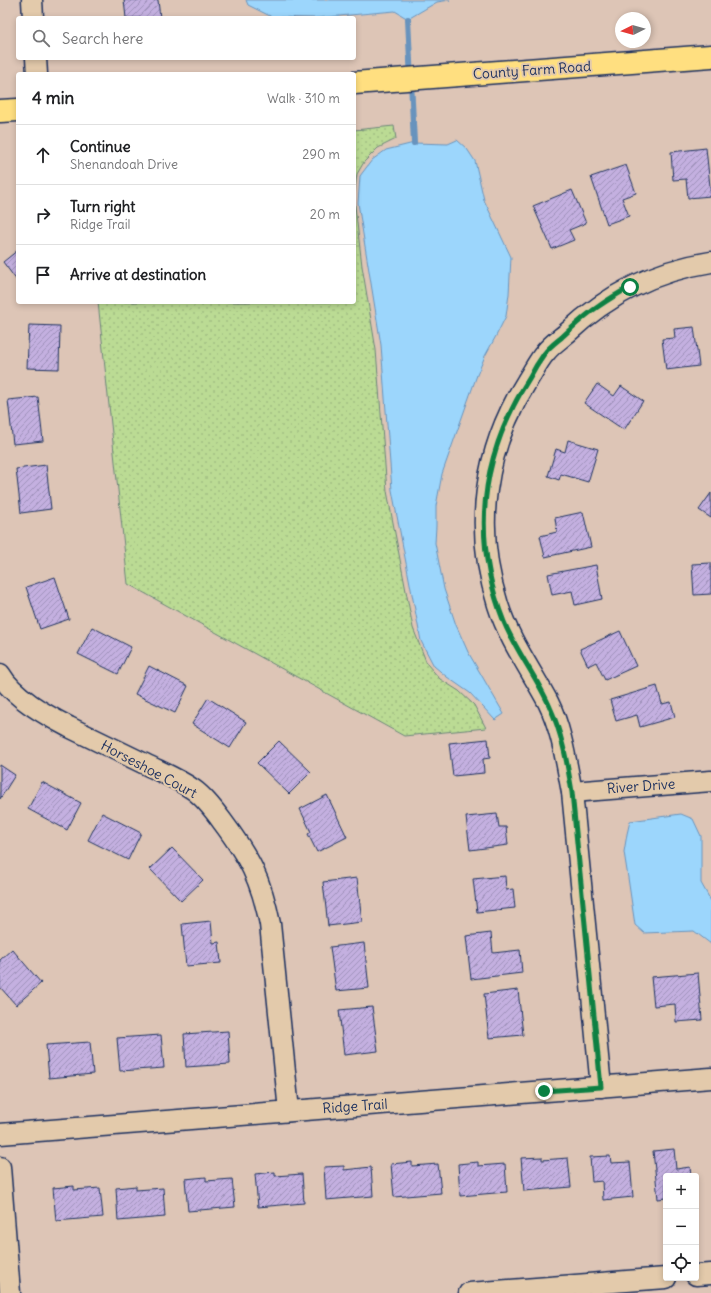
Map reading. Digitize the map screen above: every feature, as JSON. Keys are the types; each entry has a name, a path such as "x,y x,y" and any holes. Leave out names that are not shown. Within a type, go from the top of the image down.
{"main road":[{"name":"County Farm Road","path":"356,84 711,56"},
{"path":"0,111 16,110"}],"street":[{"path":"32,0 33,16"},
{"path":"36,60 38,72"},
{"path":"601,1087 572,792 565,754 558,726 548,703 516,647 505,624 498,604 489,570 484,524 488,482 491,463 506,418 517,397 545,353 577,323 598,306 630,287 667,272 687,266 711,262"},
{"name":"Horseshoe Court","path":"0,674 19,696 51,717 194,790 210,804 240,844 260,883 268,916 290,1111"},
{"name":"River Drive","path":"572,792 711,781"},
{"name":"Ridge Trail","path":"0,1134 711,1078"},
{"path":"0,1168 10,1293"},
{"path":"699,1275 711,1274"},
{"path":"469,1293 603,1288 663,1278"}],"green space":[{"path":"394,126 396,139 378,148 364,162 357,174 356,182 356,130"},
{"path":"356,214 362,266 376,350 387,491 413,628 427,664 440,679 459,691 474,705 486,728 404,736 128,584 98,304 356,304"}],"water":[{"path":"246,0 450,0 437,2 408,19 395,11 339,16 270,16 248,5"},
{"path":"457,140 467,149 475,161 484,200 511,257 509,294 506,316 485,356 477,375 442,474 436,506 435,543 444,589 456,625 468,652 504,714 495,720 470,693 434,666 421,641 392,490 381,345 358,203 360,176 372,160 386,150 414,143 448,144"},
{"path":"681,814 693,819 701,836 701,883 711,901 711,944 694,931 644,933 635,925 624,852 630,821"}],"building":[{"path":"124,0 158,0 160,16 126,16"},
{"path":"706,148 711,196 688,198 686,179 673,180 671,152"},
{"path":"626,165 636,193 622,198 629,216 607,224 591,177"},
{"path":"572,190 586,223 569,230 574,240 552,249 533,206"},
{"path":"16,252 16,279 3,262"},
{"path":"29,325 60,326 59,369 27,368"},
{"path":"694,327 699,366 666,370 662,339 675,338 674,329"},
{"path":"597,384 614,396 621,386 643,401 624,430 584,403"},
{"path":"38,397 43,441 13,444 8,400"},
{"path":"568,440 598,449 588,482 561,474 559,480 548,476 556,449 565,452"},
{"path":"46,465 51,509 21,513 16,469"},
{"path":"711,493 711,518 699,510"},
{"path":"583,512 591,547 545,557 540,536 557,532 555,518"},
{"path":"711,563 711,594 694,595 692,564"},
{"path":"596,565 602,599 575,605 572,591 552,595 548,574"},
{"path":"55,577 69,619 40,629 26,587"},
{"path":"92,627 131,647 118,674 78,654"},
{"path":"620,631 636,666 605,680 596,662 588,666 580,649"},
{"path":"149,666 188,686 175,713 135,694"},
{"path":"657,686 662,704 671,702 675,717 640,727 637,715 616,721 610,700"},
{"path":"208,698 246,722 230,748 192,724"},
{"path":"488,739 490,758 483,759 484,773 453,776 449,743"},
{"path":"279,741 311,772 289,794 257,763"},
{"path":"0,765 15,775 0,799"},
{"path":"42,782 81,803 67,830 28,809"},
{"path":"327,795 347,837 317,852 308,834 311,832 300,809"},
{"path":"102,813 141,833 128,860 88,840"},
{"path":"497,814 499,827 506,827 508,845 470,850 466,817"},
{"path":"172,848 203,880 181,901 150,869"},
{"path":"505,876 506,890 513,889 515,908 477,912 473,879"},
{"path":"357,878 362,922 328,926 323,882"},
{"path":"211,921 213,943 219,942 221,963 186,966 182,924"},
{"path":"491,933 493,953 520,950 522,973 471,979 466,936"},
{"path":"364,943 369,988 336,991 330,947"},
{"path":"12,949 41,983 16,1005 0,987 0,960"},
{"path":"698,973 702,1020 676,1022 675,1004 654,1006 651,977"},
{"path":"518,990 523,1035 489,1038 484,994"},
{"path":"372,1007 378,1051 344,1055 339,1010"},
{"path":"228,1031 230,1064 186,1067 184,1034"},
{"path":"161,1035 164,1068 120,1071 117,1038"},
{"path":"90,1042 93,1074 49,1078 46,1045"},
{"path":"674,1149 676,1169 690,1167 691,1173 663,1173 663,1198 658,1199 653,1151"},
{"path":"610,1156 611,1163 630,1162 633,1197 603,1200 602,1181 592,1182 590,1157"},
{"path":"542,1157 542,1160 568,1158 571,1187 524,1191 521,1158"},
{"path":"412,1162 412,1166 438,1164 441,1193 394,1197 391,1164"},
{"path":"478,1162 478,1166 505,1164 507,1192 460,1196 458,1164"},
{"path":"344,1166 344,1170 371,1167 373,1196 326,1200 324,1167"},
{"path":"275,1172 275,1176 302,1174 304,1203 258,1207 255,1174"},
{"path":"206,1177 206,1181 232,1179 235,1207 188,1211 185,1179"},
{"path":"74,1186 74,1190 100,1188 103,1217 56,1221 53,1188"},
{"path":"136,1186 136,1190 163,1188 165,1217 118,1221 116,1188"}],"waterway":[{"path":"408,19 414,143"}],"route":[{"path":"544,1091 601,1087 572,792 565,754 558,726 548,703 516,647 505,624 498,604 489,570 486,550 484,524 488,482 491,463 506,418 517,397 545,353 582,318 598,306 630,287"}]}
